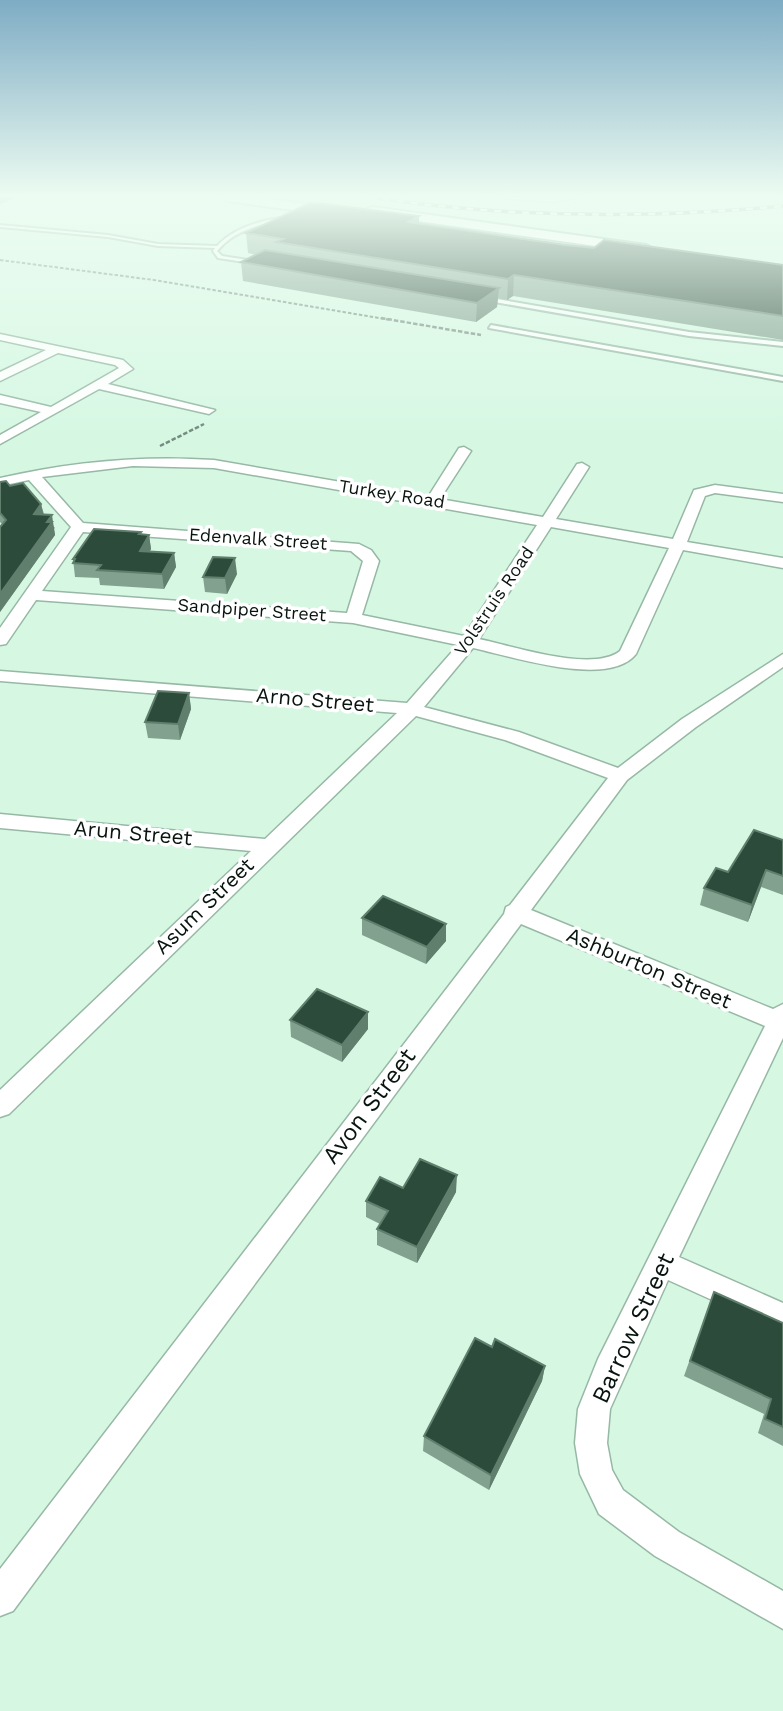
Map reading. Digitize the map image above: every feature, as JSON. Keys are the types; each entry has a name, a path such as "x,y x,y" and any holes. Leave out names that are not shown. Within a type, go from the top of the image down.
{"street":[{"path":"0,337 127,366 123,373 0,440"},
{"path":"0,377 57,349"},
{"path":"100,386 209,410"},
{"path":"0,399 54,411"},
{"path":"432,501 464,451"},
{"name":"Turkey Road","path":"0,482 97,463 152,460 214,464 783,563"},
{"name":"Volstruis Road","path":"412,709 469,642 582,467"},
{"path":"0,640 79,527 31,474"},
{"path":"678,545 696,499 703,490 723,489 783,498"},
{"name":"Edenvalk Street","path":"79,527 354,547 366,552 371,561 353,618"},
{"name":"Sandpiper Street","path":"32,595 353,618 574,664 600,666 621,660 627,654 678,545"},
{"name":"Avon Street","path":"0,1598 514,912 620,776 689,723 783,659"},
{"name":"Arno Street","path":"0,676 412,709 512,736 620,776"},
{"name":"Asum Street","path":"0,1106 412,709"},
{"name":"Arun Street","path":"0,821 267,846"},
{"name":"Ashburton Street","path":"514,912 782,1019"},
{"name":"Barrow Street","path":"782,1019 609,1370 594,1409 591,1443 596,1474 611,1502 630,1519 783,1611"},
{"path":"662,1264 783,1318"}],"lane":[{"path":"482,299 689,334 783,344"},
{"path":"491,327 783,379"}],"path":[{"path":"130,277 486,335"},
{"path":"152,460 162,444 203,426 209,410"}],"building":[{"path":"326,277 430,277 499,288 477,303"},
{"path":"526,277 783,277 783,316"},
{"path":"6,481 10,486 23,483 41,504 34,514 52,515 47,522 52,522 0,594 0,527 6,520 0,513 0,482"},
{"path":"94,529 141,532 139,534 149,535 140,551 174,553 162,574 97,570 101,565 73,563 73,559"},
{"path":"213,557 235,558 225,578 203,577"},
{"path":"158,691 189,693 178,724 145,722"},
{"path":"754,830 783,840 783,876 766,870 752,905 704,888 716,868 728,872"},
{"path":"383,896 446,924 427,947 362,918"},
{"path":"317,989 368,1012 342,1045 290,1020"},
{"path":"420,1159 457,1175 417,1247 377,1229 388,1211 366,1201 380,1177 403,1188"},
{"path":"714,1292 783,1323 783,1427 765,1419 771,1399 690,1361"},
{"path":"475,1338 492,1347 495,1339 545,1366 491,1475 424,1436"}]}
